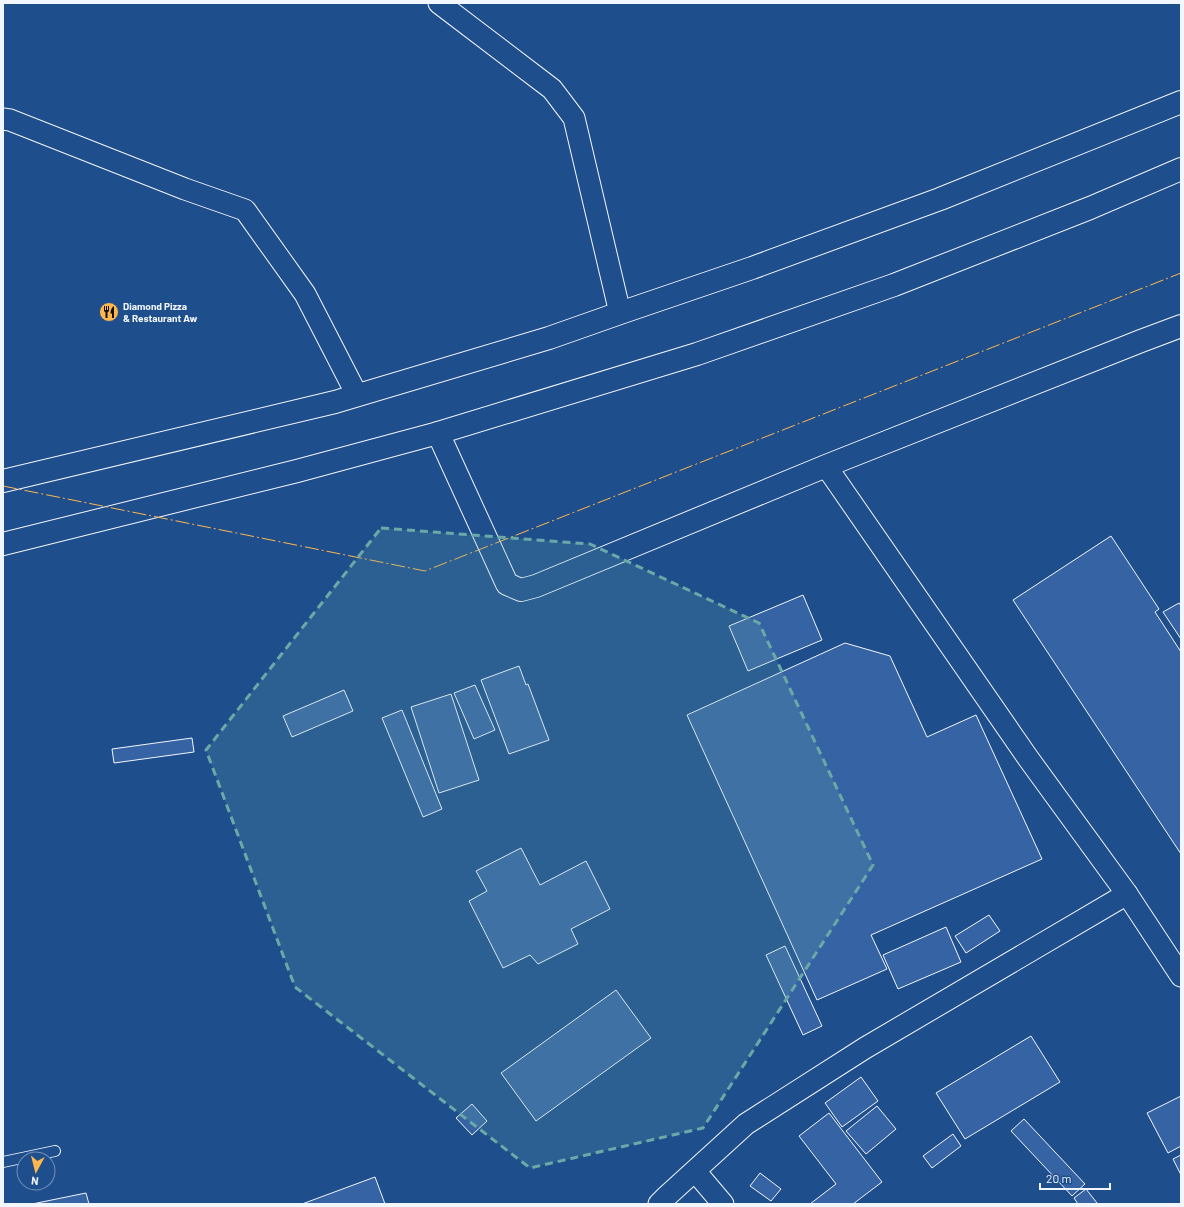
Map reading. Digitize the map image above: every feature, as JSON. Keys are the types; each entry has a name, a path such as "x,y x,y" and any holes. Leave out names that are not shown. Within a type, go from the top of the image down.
{"main road":[{"path":"3,482 335,402 549,338 752,268 940,199 1181,102"},
{"path":"3,544 297,471 438,433 697,354 894,285 1090,208 1181,169"},
{"path":"438,433 507,584 521,590 536,586 609,557 826,466 1181,326"}],"street":[{"path":"440,3 552,89 574,118 620,313"},
{"path":"3,118 185,189 246,210 305,294 357,395"},
{"path":"826,466 1028,758 1127,894 1181,976"},
{"path":"659,1204 746,1124 865,1048 1127,894"},
{"path":"694,1171 723,1204"}],"lane":[{"path":"3,1162 16,1159"}],"highlighted area":[{"path":"381,528 590,544 759,623 873,865 703,1128 530,1168 295,987 206,750"}],"building":[{"path":"1111,536 1159,609 1155,612 1181,652 1181,854 1013,600"},
{"path":"803,595 822,640 748,671 729,626"},
{"path":"1179,603 1181,606 1181,639 1163,612"},
{"path":"845,643 890,656 927,737 976,715 1042,859 871,935 887,969 817,1000 687,715"},
{"path":"519,666 526,685 528,684 549,740 509,754 481,680"},
{"path":"475,685 495,730 474,739 454,693"},
{"path":"344,690 353,711 292,737 283,716"},
{"path":"451,694 479,780 439,793 411,707"},
{"path":"402,710 442,809 423,817 382,718"},
{"path":"192,738 194,752 114,763 112,749"},
{"path":"521,848 540,885 586,861 610,909 571,929 578,944 538,964 530,955 503,968 469,901 487,891 476,871"},
{"path":"989,915 1000,931 966,953 955,936"},
{"path":"946,927 961,962 898,989 883,955"},
{"path":"785,946 822,1026 803,1035 766,955"},
{"path":"616,990 651,1038 536,1121 501,1073"},
{"path":"1031,1036 1060,1082 965,1139 936,1093"},
{"path":"861,1077 878,1101 842,1127 825,1103"},
{"path":"1181,1096 1181,1146 1168,1153 1147,1113"},
{"path":"472,1104 487,1121 472,1135 456,1118"},
{"path":"877,1106 896,1129 866,1154 846,1131"},
{"path":"829,1113 882,1182 853,1204 810,1204 836,1184 799,1136"},
{"path":"1024,1119 1085,1184 1072,1196 1011,1131"},
{"path":"953,1134 961,1146 932,1168 923,1156"},
{"path":"1181,1155 1181,1175 1173,1159"},
{"path":"760,1173 781,1189 771,1201 750,1186"},
{"path":"375,1177 385,1204 302,1204"},
{"path":"1086,1189 1097,1203 1096,1204 1078,1204 1074,1198"},
{"path":"86,1193 89,1204 32,1204"}],"power":[{"path":"3,486 425,571 1181,273"}],"place":[{"name":"Diamond Pizza & Restaurant Aw","path":"109,312"}]}
